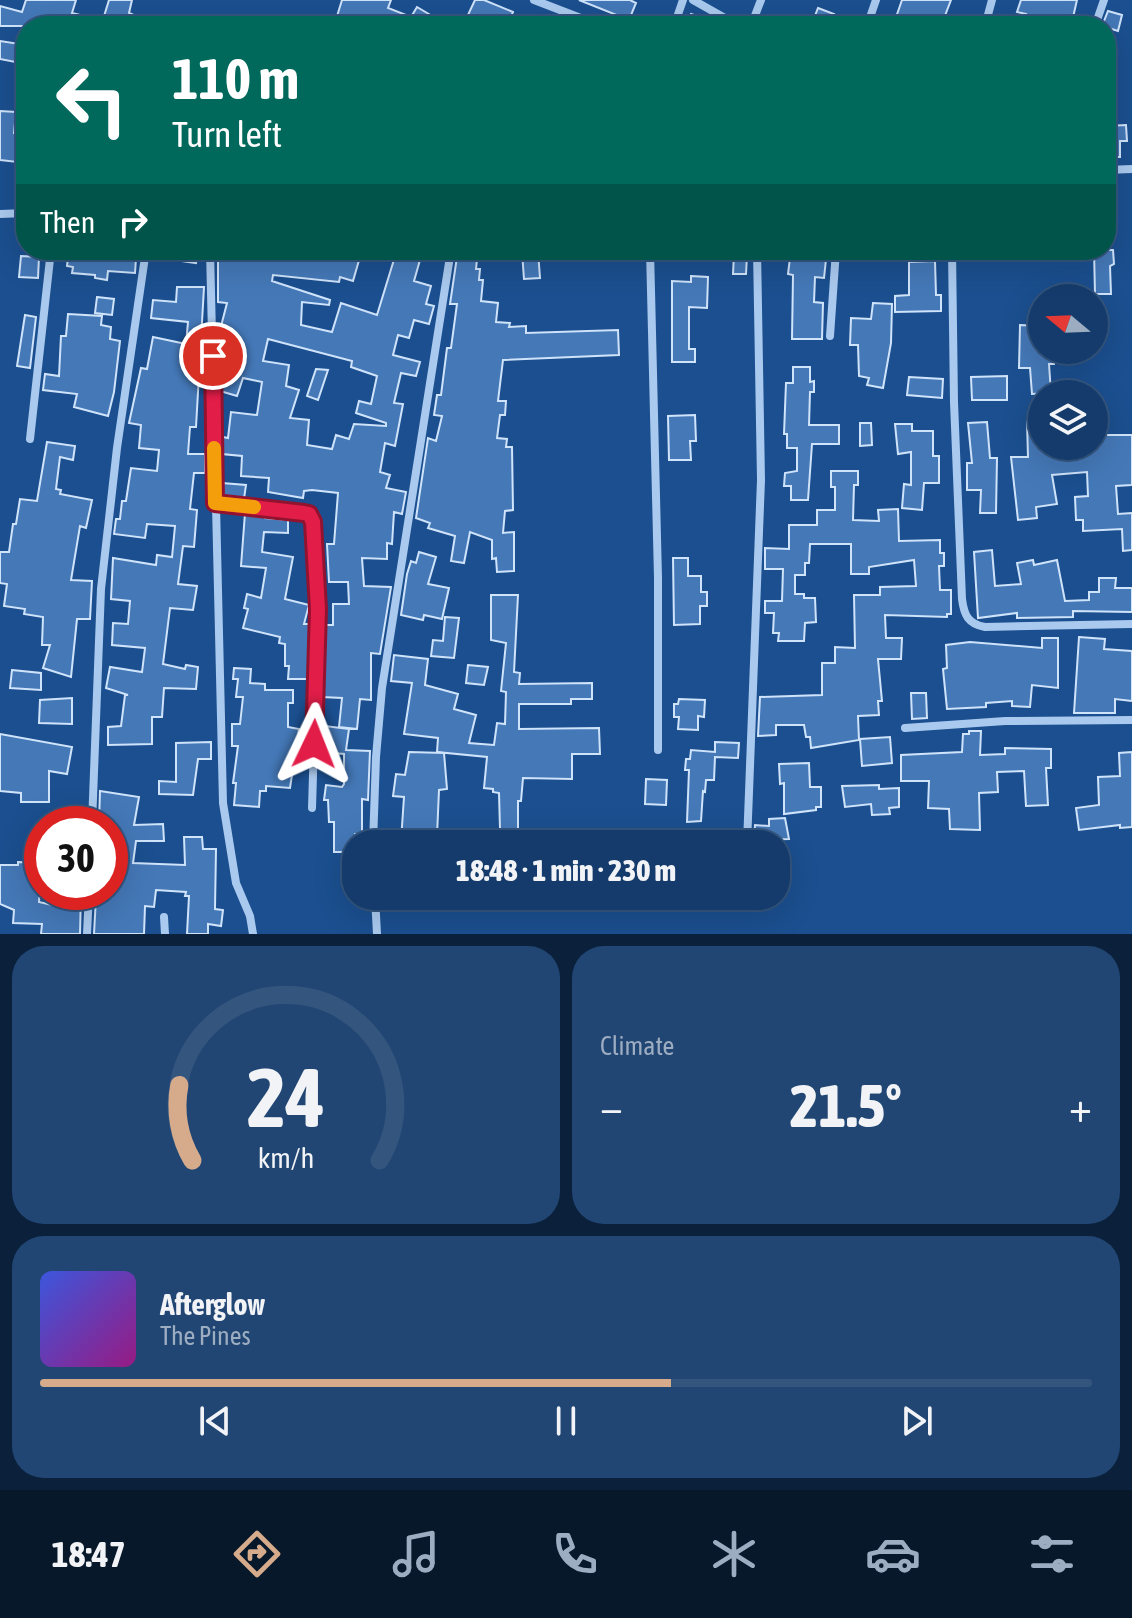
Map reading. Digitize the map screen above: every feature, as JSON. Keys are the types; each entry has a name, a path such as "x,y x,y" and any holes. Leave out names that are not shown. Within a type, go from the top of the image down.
{"street":[{"path":"534,0 576,16"},
{"path":"693,0 721,16"},
{"path":"30,439 50,260"},
{"path":"93,806 101,589 117,448 145,260"},
{"path":"210,260 223,803 236,883 250,916 253,934"},
{"path":"373,830 382,688 449,260"},
{"path":"650,260 658,578 658,750"},
{"path":"748,830 761,480 757,260"},
{"path":"830,336 835,260"},
{"path":"952,260 954,402 962,599 966,617 985,627 1132,624"},
{"path":"215,503 304,513 309,514 313,522 318,609 312,808"},
{"path":"905,728 1005,721 1132,720"},
{"path":"87,934 88,910"},
{"path":"376,910 377,934"},
{"path":"164,917 165,934"}],"building":[{"path":"26,0 76,0 72,13 80,15 16,16 16,26 0,26 0,6 22,12"},
{"path":"109,0 132,0 129,13 136,16 104,16"},
{"path":"342,0 391,0 388,8 408,16 337,16"},
{"path":"475,0 484,0 513,12 511,16 467,16"},
{"path":"579,0 630,0 636,3 631,16 619,16"},
{"path":"902,0 951,0 945,16 896,16"},
{"path":"1021,0 1077,0 1073,16 1025,16 1017,12"},
{"path":"417,7 432,16 412,16"},
{"path":"818,8 834,14 833,16 815,16"},
{"path":"1108,11 1122,15 1118,31 1116,16 1106,16"},
{"path":"0,41 16,43 16,62 0,59"},
{"path":"0,111 16,112 16,162 0,160"},
{"path":"1126,125 1127,141 1120,141 1120,157 1116,157 1116,126"},
{"path":"21,260 39,260 38,278 19,277"},
{"path":"68,260 136,260 135,273 108,271 107,280 95,278 95,275 72,273 73,267 67,266"},
{"path":"218,260 359,260 353,281 340,277 339,282 273,275 272,281 330,300 329,305 302,302 301,325 332,332 341,303 377,315 394,260 420,260 414,281 431,286 426,304 434,306 429,324 414,320 409,338 398,335 393,355 420,362 416,376 401,373 394,403 403,404 395,446 385,443 380,472 390,475 386,488 406,492 402,514 394,512 392,544 387,543 387,559 362,558 364,586 391,587 380,654 371,653 371,700 360,699 357,729 339,727 342,698 322,697 325,625 333,625 333,604 349,604 348,582 329,582 327,544 334,544 338,493 304,491 303,498 268,492 269,478 241,476 242,456 222,454 223,437 228,438 231,412 257,415 262,382 243,378 237,396 220,391 219,334 227,303 218,302","holes":["268,339 352,361 351,367 377,376 371,404 359,401 356,413 386,423 386,426 354,424 349,439 336,435 332,449 307,445 309,420 290,418 299,390 286,386 289,365 263,361"]},
{"path":"457,260 477,260 479,280 483,280 481,301 498,303 496,322 510,323 509,327 526,326 526,333 618,330 619,355 503,360 498,401 506,401 505,415 500,415 497,438 507,439 506,447 512,447 513,510 505,511 503,533 514,532 514,571 497,572 496,558 492,559 492,540 470,532 464,563 451,561 455,536 428,528 430,523 416,518 428,438 436,441 442,416 434,415 437,395 441,395 447,348 451,348 457,304 450,304"},
{"path":"523,260 539,260 540,278 524,279"},
{"path":"734,260 747,260 746,274 733,274"},
{"path":"790,260 826,260 824,278 815,277 814,302 823,303 822,339 792,339 793,275 788,274"},
{"path":"1094,260 1114,260 1110,266 1111,294 1108,294 1108,284 1095,284"},
{"path":"935,261 936,295 941,295 941,311 895,312 895,296 909,295 909,262"},
{"path":"691,276 708,277 707,308 689,307 689,349 695,349 695,362 672,362 672,281 691,282"},
{"path":"177,287 204,287 196,427 190,427 188,454 205,454 205,473 194,473 190,509 197,510 194,547 183,546 178,584 197,586 193,610 170,608 163,664 185,669 186,665 198,667 196,689 164,688 162,717 152,717 152,744 108,745 108,727 121,726 125,695 128,695 106,688 110,667 142,672 145,648 112,645 113,623 128,624 130,601 111,599 113,558 156,565 157,555 172,557 175,526 147,524 145,538 114,534 122,501 126,501 131,468 157,471 159,450 139,448 141,425 129,423 141,368 147,369 153,337 186,344 188,322 151,318 153,300 176,302"},
{"path":"97,297 114,299 112,315 95,313"},
{"path":"873,303 892,304 891,343 883,388 867,385 869,378 859,376 858,345 850,345 851,318 871,319"},
{"path":"68,314 102,316 101,325 111,327 110,339 120,341 108,416 74,407 77,394 43,390 45,374 59,376 61,336 66,336"},
{"path":"25,315 36,317 30,368 17,366"},
{"path":"1020,325 1028,325 1028,364 1049,364 1050,380 1031,380 1030,368 1019,368"},
{"path":"793,367 810,367 810,382 814,381 814,392 810,392 809,425 839,425 839,444 812,444 808,500 791,500 791,486 784,486 785,473 797,471 797,448 787,448 787,434 784,434 786,383 793,383"},
{"path":"316,369 328,370 318,400 307,396"},
{"path":"1007,376 1007,400 972,400 971,377"},
{"path":"909,377 943,379 942,398 907,395"},
{"path":"695,415 696,441 690,441 691,460 669,460 668,416"},
{"path":"987,422 990,458 997,458 996,513 980,513 981,490 967,490 967,463 972,463 968,423"},
{"path":"860,423 871,423 872,445 860,446"},
{"path":"895,424 912,424 912,431 933,431 933,456 939,456 939,483 924,483 922,510 902,508 904,484 911,485 911,452 898,454"},
{"path":"1108,435 1132,435 1132,485 1116,486 1118,514 1132,513 1132,550 1123,551 1122,529 1083,531 1083,520 1076,520 1075,497 1088,496 1087,472 1052,475 1057,504 1036,507 1037,518 1018,520 1011,457 1028,457 1028,460 1108,460"},
{"path":"47,442 75,446 73,460 60,457 56,489 61,490 60,494 92,500 86,528 80,526 71,580 92,581 90,619 77,619 71,677 43,668 50,645 42,645 43,617 24,614 25,609 4,606 7,584 0,583 0,552 9,552 20,499 37,501"},
{"path":"831,471 858,471 858,485 854,485 853,520 879,521 878,510 898,509 899,541 940,540 944,566 939,566 940,590 951,590 951,614 947,617 885,615 886,638 902,638 901,659 878,659 882,701 878,701 879,715 858,716 859,740 811,748 804,725 776,725 776,735 758,736 760,697 822,695 822,663 835,663 835,647 855,648 854,595 880,595 880,587 916,586 914,560 869,567 869,574 851,574 851,544 810,544 805,575 795,575 795,594 815,598 816,622 805,623 804,641 778,641 779,633 773,633 774,613 765,613 765,601 782,601 783,569 765,569 765,548 789,549 789,525 817,525 817,510 835,510"},
{"path":"222,483 246,485 244,499 223,497"},
{"path":"245,513 288,520 288,533 264,532 262,552 293,557 285,599 309,605 304,624 311,624 309,679 288,679 285,644 279,643 280,637 243,628 248,609 244,608 247,594 261,598 266,568 241,566"},
{"path":"992,550 995,586 1021,584 1017,563 1033,560 1034,565 1057,560 1065,601 1089,600 1089,592 1099,592 1099,578 1116,578 1115,588 1132,588 1132,612 1073,611 1073,617 1017,618 1017,613 978,618 974,552"},
{"path":"419,552 436,557 428,584 449,588 442,619 424,615 423,620 401,615 407,574 411,561 416,563"},
{"path":"673,558 688,558 688,576 701,576 701,592 707,592 707,606 700,606 700,624 674,625"},
{"path":"491,595 518,595 514,672 520,673 519,684 592,683 592,699 571,699 571,704 519,704 519,729 599,728 600,754 572,754 572,779 523,778 521,801 518,801 518,830 483,830 500,829 499,793 484,788 487,757 437,752 438,738 404,734 412,683 391,681 394,655 428,659 425,685 458,694 454,709 476,715 469,743 494,745 497,723 505,724 506,692 501,691 506,643 491,640"},
{"path":"445,617 459,618 454,658 431,656 433,640 443,641"},
{"path":"1079,637 1105,639 1104,649 1132,651 1132,701 1115,699 1115,713 1074,713"},
{"path":"1042,638 1058,638 1058,688 1032,685 1030,707 1012,706 1012,701 986,703 986,707 947,709 943,669 947,668 946,645 970,642 1042,648"},
{"path":"468,665 488,667 484,685 466,683"},
{"path":"234,668 251,669 250,683 265,684 265,690 293,690 293,703 288,703 288,727 299,729 290,788 266,786 266,791 260,791 259,807 234,805 236,783 233,783 238,746 232,746 232,724 240,724 243,697 236,697 238,679 233,679"},
{"path":"12,670 41,673 41,690 10,688"},
{"path":"911,693 926,693 927,718 912,719"},
{"path":"72,698 72,724 39,723 40,700"},
{"path":"679,699 705,700 704,717 698,716 698,730 678,729 679,717 674,717 674,704 678,704"},
{"path":"325,726 349,729 346,750 370,751 368,800 362,799 362,830 342,830 342,852 334,852 334,822 329,822 328,800 324,800 326,785 342,787 344,784 344,754 322,752"},
{"path":"969,731 981,731 980,755 1005,754 1005,748 1051,749 1051,768 1046,768 1048,805 1026,806 1024,771 997,772 998,792 979,793 980,830 950,829 949,809 928,808 929,781 901,781 901,755 962,752 963,734 969,734"},
{"path":"0,734 72,747 67,774 49,771 49,802 21,802 21,793 0,791"},
{"path":"890,737 892,763 862,766 860,739"},
{"path":"211,742 211,759 198,759 193,795 159,794 159,781 176,782 176,743"},
{"path":"715,742 739,743 738,758 715,757 714,780 706,780 703,791 701,821 687,822 689,770 685,770 686,759 690,759 691,750 715,752"},
{"path":"409,752 444,753 447,789 439,790 437,830 402,830 404,797 393,796 396,774 405,775"},
{"path":"1132,752 1132,827 1120,828 1120,825 1079,830 1076,808 1099,805 1098,777 1120,776 1119,753"},
{"path":"809,763 810,787 821,787 821,807 784,814 784,783 780,784 779,764"},
{"path":"646,779 667,780 666,805 645,804"},
{"path":"879,785 879,789 899,788 899,807 889,808 890,814 872,815 871,804 845,807 842,786"},
{"path":"100,791 139,797 134,825 163,824 164,841 136,841 133,863 185,865 184,837 202,837 203,849 216,849 215,909 223,910 221,926 208,924 208,934 187,934 189,896 185,896 186,892 156,890 154,907 145,906 144,934 94,934 95,910 128,910 128,806 100,806"},
{"path":"785,818 787,830 755,830 755,825 769,826 769,819"},
{"path":"18,862 24,862 24,910 81,910 80,934 41,934 42,924 13,923 14,910 0,904 0,865 18,865"}],"slow traffic":[{"path":"214,448 215,503 254,507"}],"route":[{"path":"213,356 215,503 304,513 312,517 318,609 314,744"}]}
